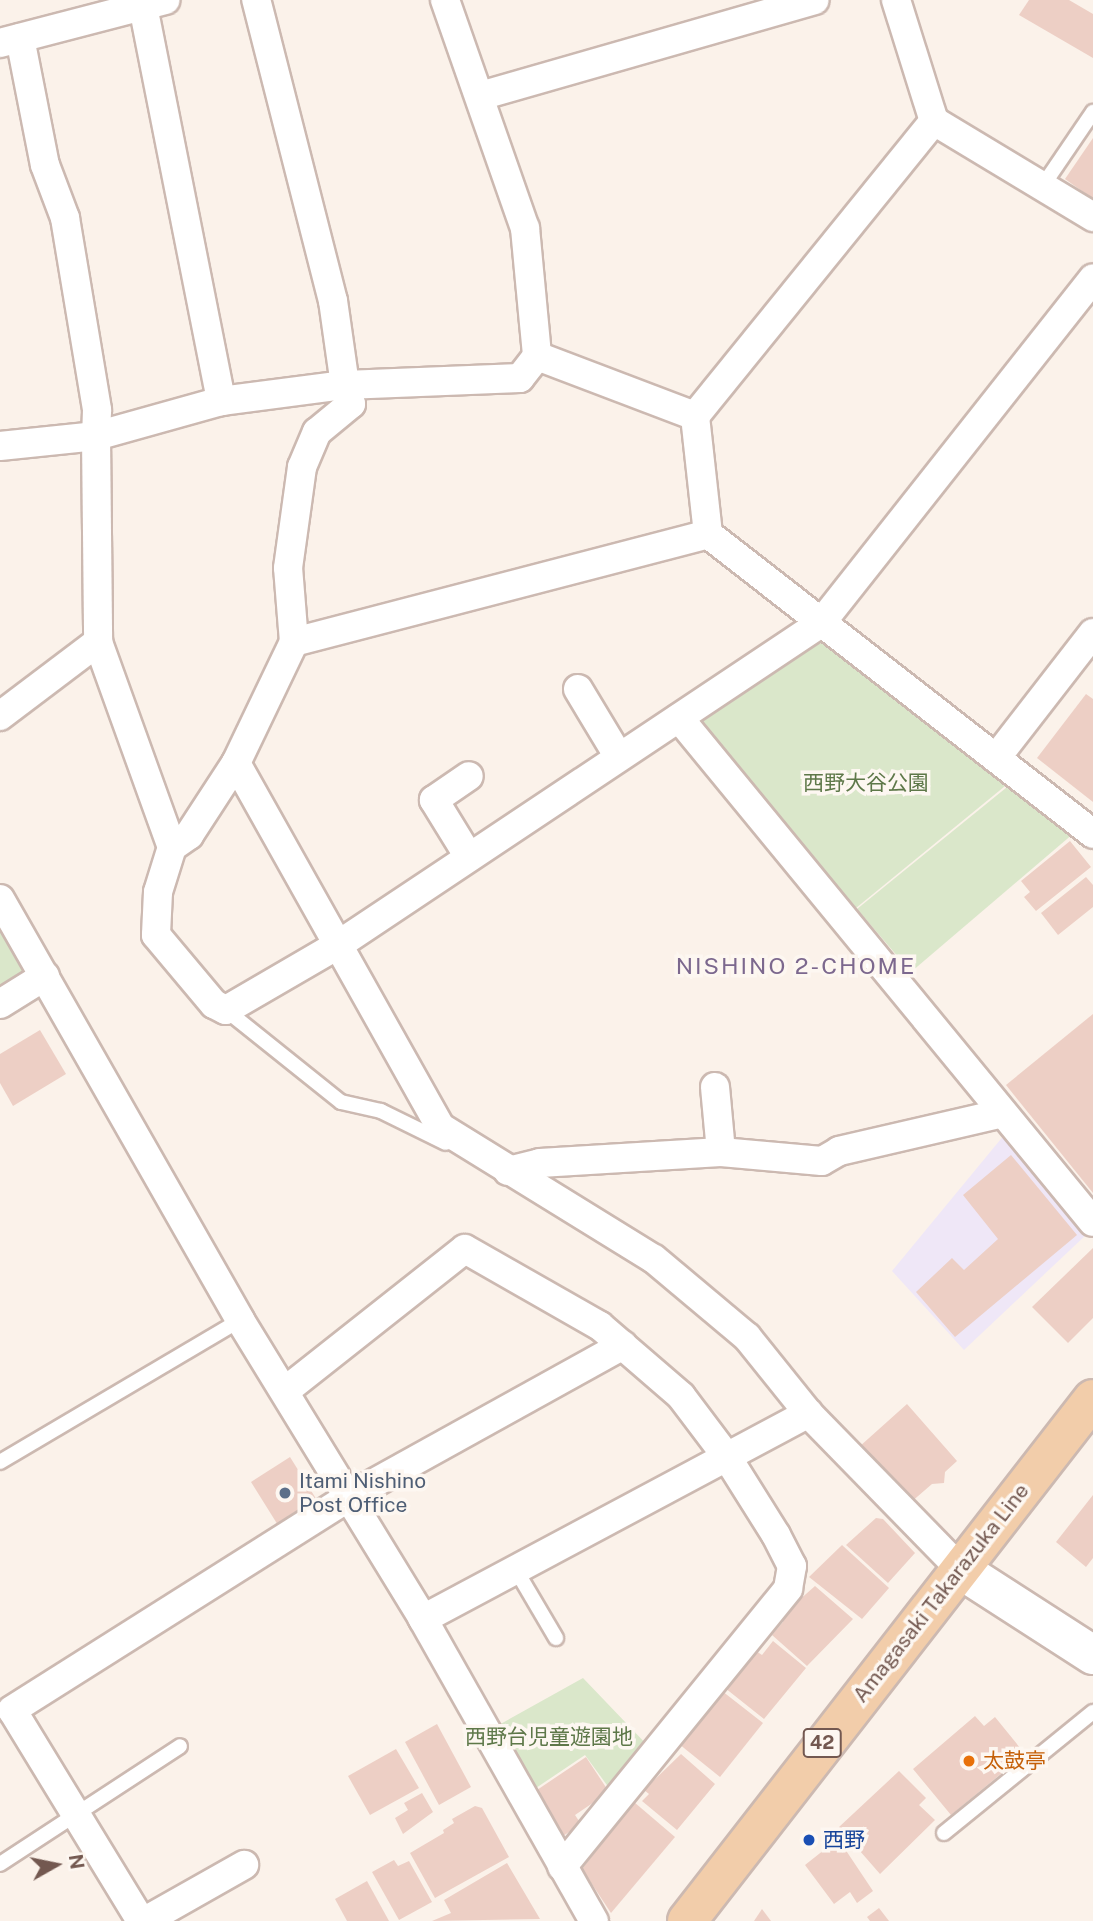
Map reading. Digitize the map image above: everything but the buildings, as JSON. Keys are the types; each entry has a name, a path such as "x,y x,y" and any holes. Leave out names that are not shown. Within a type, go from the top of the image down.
{"main road":[{"name":"Amagasaki Takarazuka Line","path":"687,1921 1093,1399"},
{"path":"961,1570 1093,1655"}],"street":[{"path":"172,847 189,835 236,763 295,642 288,568 302,467 317,432 351,404 345,385 333,301 256,0"},
{"path":"0,446 96,436 221,401 345,385 520,378 537,356 525,228 445,0"},
{"path":"480,96 814,0"},
{"path":"896,0 934,121 1093,217"},
{"path":"221,401 154,3 10,40 45,165 65,218 97,410 98,642 172,847 158,892 156,935 214,1004 226,1010 341,943 821,622 1093,278"},
{"path":"934,121 695,416 708,534 1093,834"},
{"path":"537,356 695,416"},
{"path":"295,642 708,534"},
{"path":"996,758 1093,633"},
{"path":"0,716 98,642"},
{"path":"578,689 619,757"},
{"path":"679,718 1093,1222"},
{"path":"236,763 341,943 440,1126 508,1171 654,1259 747,1337 808,1413 961,1570"},
{"path":"469,776 434,800 469,858"},
{"path":"0,899 240,1320 423,1619 594,1921"},
{"path":"0,1004 45,976"},
{"path":"715,1087 721,1152"},
{"path":"508,1171 540,1163 721,1152 822,1161 839,1151 1003,1113"},
{"path":"285,1391 466,1249 600,1326 681,1396 727,1457 792,1566 789,1589 562,1867"},
{"path":"244,1865 143,1921 78,1815 6,1712 349,1497 623,1345"},
{"path":"423,1619 808,1413"}],"lane":[{"path":"1042,187 1093,112"},
{"path":"226,1010 341,1102 381,1111 445,1143 469,1145"},
{"path":"0,1462 240,1320"},
{"path":"516,1570 555,1638"},
{"path":"944,1833 1093,1712"},
{"path":"0,1864 180,1746"}],"shaded area":[{"path":"1005,1134 1087,1234 964,1350 892,1271"}],"green space":[{"name":"西野大谷公園","path":"830,643 1010,782 856,908 697,723 813,644"},
{"path":"1012,783 1074,833 911,972 857,909"},
{"path":"0,913 28,967 0,986"},
{"name":"西野台児童遊園地","path":"583,1678 650,1748 612,1792 585,1755 533,1790 495,1727"}],"place":[{"name":"Itami Nishino Post Office","path":"285,1493"},
{"name":"太鼓亭","path":"969,1761"},
{"name":"西野","path":"809,1840"}],"district":[{"name":"NISHINO 2-CHOME","path":"796,966"}]}
